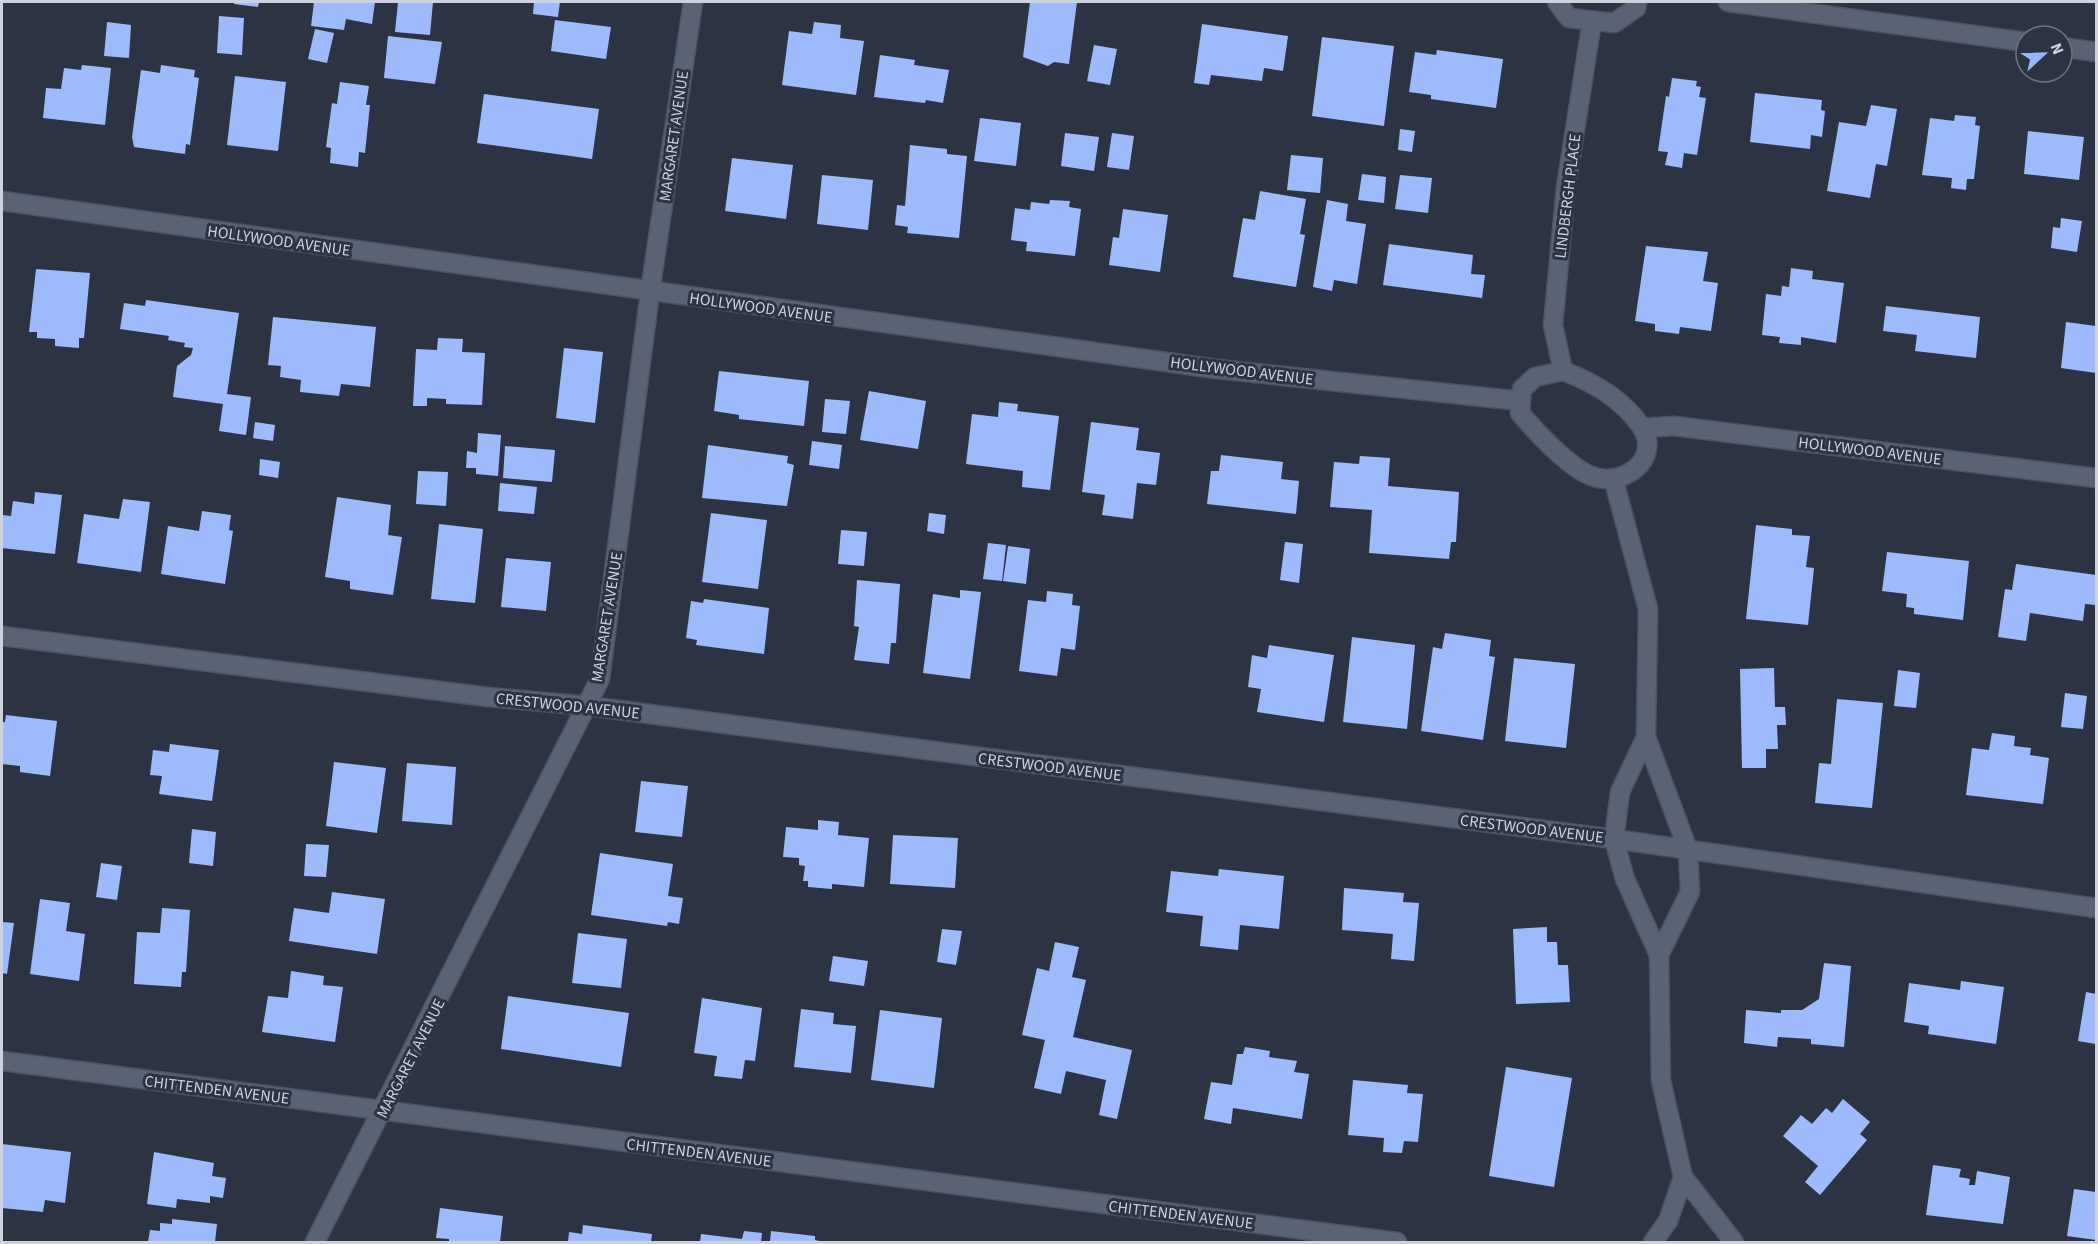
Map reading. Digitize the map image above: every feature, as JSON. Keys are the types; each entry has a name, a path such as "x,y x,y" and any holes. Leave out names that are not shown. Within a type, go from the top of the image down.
{"street":[{"name":"MARGARET AVENUE","path":"315,1242 384,1111 600,679 650,292 693,2"},
{"path":"1557,2 1569,18 1614,23 1636,8 1637,2"},
{"path":"1728,2 2014,40"},
{"name":"LINDBERGH PLACE","path":"1563,371 1553,325 1566,187 1592,21"},
{"path":"2074,49 2097,52"},
{"name":"HOLLYWOOD AVENUE","path":"2,201 1217,369 1521,401"},
{"path":"1563,371 1589,381 1618,402 1642,428 1646,449 1638,469 1614,481 1588,475 1542,438 1520,413 1522,389 1535,377 1563,371"},
{"name":"HOLLYWOOD AVENUE","path":"1642,428 1674,426 2097,478"},
{"path":"1614,481 1648,609 1646,737 1688,850 1690,892 1659,955"},
{"name":"CRESTWOOD AVENUE","path":"2,636 488,697 588,706 1614,839 2097,908"},
{"path":"1646,737 1620,792 1614,839 1624,879 1659,955 1661,1081 1683,1177 1734,1242"},
{"name":"CHITTENDEN AVENUE","path":"2,1061 1397,1242"},
{"path":"1653,1242 1668,1221 1683,1177"}],"building":[{"path":"235,2 259,2 258,7 234,4"},
{"path":"314,2 375,2 372,24 346,19 344,30 311,26"},
{"path":"398,2 433,2 430,35 395,32"},
{"path":"534,2 560,2 558,17 533,14"},
{"path":"1030,2 1077,2 1069,64 1054,62 1048,66 1023,57"},
{"path":"219,16 244,18 242,55 217,53"},
{"path":"555,20 611,27 606,59 551,51"},
{"path":"107,22 131,25 129,58 104,56"},
{"path":"814,22 841,25 840,38 864,41 856,95 782,85 789,31 812,34"},
{"path":"1202,24 1288,36 1283,71 1264,68 1262,81 1211,75 1209,85 1194,83"},
{"path":"315,29 334,33 327,63 308,59"},
{"path":"388,36 442,42 435,84 384,78"},
{"path":"1322,37 1394,46 1384,126 1312,116"},
{"path":"1094,45 1117,49 1110,85 1087,81"},
{"path":"1437,50 1503,59 1496,108 1431,99 1431,95 1409,92 1415,52 1436,55"},
{"path":"880,55 915,60 914,65 949,70 943,103 874,97"},
{"path":"82,65 111,68 105,125 43,118 46,88 61,89 64,68 81,70"},
{"path":"161,65 195,70 194,77 199,78 190,145 186,144 185,154 134,147 132,137 141,70 160,73"},
{"path":"235,76 286,82 278,151 227,145"},
{"path":"1672,78 1697,81 1696,86 1701,87 1699,97 1706,98 1697,155 1684,153 1682,168 1665,165 1668,152 1658,151 1666,96 1669,97"},
{"path":"340,82 369,86 366,105 370,105 365,153 359,152 358,167 330,163 331,148 326,147 332,103 337,104"},
{"path":"1755,93 1822,100 1821,110 1825,111 1822,137 1811,135 1810,149 1750,142"},
{"path":"484,94 599,109 592,159 477,143"},
{"path":"1871,105 1897,109 1887,166 1876,164 1870,198 1827,191 1839,122 1866,126"},
{"path":"1955,115 1976,117 1975,125 1980,126 1974,179 1967,179 1966,190 1951,188 1952,178 1922,175 1930,118 1954,121"},
{"path":"980,118 1021,123 1016,166 974,161"},
{"path":"1400,129 1415,131 1412,152 1398,150"},
{"path":"2028,131 2084,137 2079,180 2024,174"},
{"path":"1065,133 1099,137 1094,171 1061,166"},
{"path":"1112,133 1134,136 1129,170 1107,167"},
{"path":"910,145 947,149 947,154 967,156 959,238 907,233 908,227 895,225 897,205 905,206"},
{"path":"1291,155 1323,158 1320,193 1287,190"},
{"path":"732,158 793,165 786,219 725,211"},
{"path":"1362,174 1386,177 1384,203 1358,200"},
{"path":"822,175 873,180 868,230 817,224"},
{"path":"1400,175 1432,178 1428,213 1395,209"},
{"path":"1260,191 1306,199 1300,234 1305,235 1296,287 1233,277 1243,218 1255,220"},
{"path":"1050,200 1070,201 1069,207 1081,209 1075,256 1026,251 1027,242 1011,240 1015,208 1030,210 1031,202 1049,204"},
{"path":"1327,200 1348,204 1346,221 1366,224 1357,284 1334,280 1332,291 1313,287"},
{"path":"1123,209 1168,215 1160,272 1109,265 1113,237 1119,238"},
{"path":"2061,218 2082,221 2077,252 2051,248 2053,227 2060,228"},
{"path":"1389,244 1473,255 1471,274 1485,275 1482,298 1383,285"},
{"path":"1646,246 1708,252 1703,281 1718,283 1711,331 1680,327 1679,334 1655,331 1655,324 1635,321"},
{"path":"1791,268 1813,271 1812,279 1844,283 1836,343 1801,337 1801,345 1779,343 1780,337 1762,335 1766,294 1781,296 1782,286 1789,287"},
{"path":"36,269 90,273 84,338 79,338 79,348 55,346 55,339 37,338 37,332 29,332"},
{"path":"146,300 239,313 227,394 251,397 246,435 219,431 223,404 173,397 177,366 191,355 193,348 184,347 185,343 168,340 169,336 120,329 124,303 145,306"},
{"path":"1886,306 1980,317 1976,358 1915,351 1917,335 1883,331"},
{"path":"273,317 376,327 370,387 341,384 339,396 300,392 301,380 280,377 281,366 268,365"},
{"path":"2066,322 2096,326 2096,373 2061,368"},
{"path":"438,338 463,339 462,352 485,353 482,405 446,404 446,399 427,398 427,406 413,406 416,349 437,350"},
{"path":"564,348 603,352 595,423 556,418"},
{"path":"719,371 809,381 804,426 739,419 739,415 714,411"},
{"path":"869,391 926,401 918,449 860,440"},
{"path":"825,399 850,401 846,434 822,432"},
{"path":"999,402 1018,404 1017,411 1059,416 1050,490 1022,487 1023,471 966,464 972,414 998,417"},
{"path":"255,422 275,425 273,441 253,438"},
{"path":"1091,422 1139,428 1136,450 1160,453 1156,485 1137,483 1133,519 1102,515 1105,495 1082,492"},
{"path":"478,433 501,435 498,476 476,474 476,468 466,468 467,451 477,453"},
{"path":"812,441 842,445 839,469 809,465"},
{"path":"708,445 788,456 787,463 794,465 787,506 702,498"},
{"path":"505,446 555,450 552,482 503,478"},
{"path":"1221,455 1283,462 1281,479 1299,481 1296,514 1207,504 1211,471 1219,471"},
{"path":"1360,456 1390,458 1388,486 1459,492 1456,542 1451,542 1449,559 1369,553 1372,510 1330,507 1334,462 1359,464"},
{"path":"260,459 280,462 278,478 259,475"},
{"path":"418,471 448,472 446,506 416,504"},
{"path":"500,483 537,487 534,514 498,511"},
{"path":"35,492 62,495 55,554 2,548 2,515 11,516 13,501 34,504"},
{"path":"337,497 391,505 388,535 402,537 393,595 350,589 350,581 325,577"},
{"path":"123,499 150,502 141,572 77,563 84,514 119,519"},
{"path":"202,511 231,515 229,530 233,531 225,584 161,574 168,526 199,531"},
{"path":"711,513 767,520 758,589 702,582"},
{"path":"929,513 946,515 944,534 927,531"},
{"path":"439,524 483,529 475,603 431,599"},
{"path":"1756,525 1792,529 1792,535 1810,536 1806,567 1814,568 1808,625 1746,619"},
{"path":"841,530 867,532 864,566 838,564"},
{"path":"1285,542 1303,544 1299,583 1280,580"},
{"path":"988,543 1006,545 1002,581 983,579"},
{"path":"1008,546 1030,549 1026,584 1003,581"},
{"path":"1887,552 1969,561 1963,620 1914,614 1914,608 1906,607 1907,594 1882,591"},
{"path":"506,558 551,562 546,611 501,607"},
{"path":"2016,564 2096,575 2096,605 2085,604 2083,621 2030,613 2026,641 1998,637 2005,589 2012,590"},
{"path":"857,580 900,584 896,643 891,643 889,664 854,660 859,627 854,626"},
{"path":"960,590 981,592 970,679 923,673 933,594 960,598"},
{"path":"1047,591 1073,594 1072,605 1080,606 1075,650 1061,648 1057,676 1019,671 1028,600 1046,602"},
{"path":"704,599 769,608 764,654 696,645 697,640 686,638 691,601 703,603"},
{"path":"1445,633 1491,640 1489,656 1495,657 1483,740 1421,731 1433,647 1442,649"},
{"path":"1352,637 1415,645 1407,729 1343,722"},
{"path":"1269,645 1334,655 1324,722 1257,712 1261,689 1248,687 1252,655 1267,658"},
{"path":"1514,658 1575,664 1566,748 1505,741"},
{"path":"1774,668 1775,707 1785,707 1786,725 1777,725 1778,749 1766,749 1766,768 1742,768 1740,669"},
{"path":"1898,670 1920,673 1916,708 1894,706"},
{"path":"2065,693 2087,696 2083,729 2061,727"},
{"path":"1837,699 1883,703 1872,808 1815,803 1819,763 1831,764"},
{"path":"6,715 57,721 50,776 20,772 20,766 2,764 2,722 5,722"},
{"path":"1992,733 2015,736 2014,746 2031,748 2030,755 2049,758 2043,804 1966,795 1972,748 1989,750"},
{"path":"170,744 219,750 212,801 159,794 162,776 150,775 153,750 169,752"},
{"path":"334,762 386,768 377,833 326,826"},
{"path":"407,763 456,767 452,825 402,821"},
{"path":"641,781 688,786 682,837 635,832"},
{"path":"818,820 839,822 838,835 869,838 864,887 832,884 832,889 808,887 808,881 803,881 805,866 799,865 799,858 783,857 786,827 818,830"},
{"path":"192,829 216,832 213,866 189,863"},
{"path":"893,835 958,838 955,888 890,884"},
{"path":"306,844 329,845 326,877 304,876"},
{"path":"600,853 673,864 668,896 683,898 679,924 668,922 667,926 591,915"},
{"path":"101,863 122,866 117,900 96,897"},
{"path":"1219,869 1284,876 1279,929 1240,925 1238,950 1200,946 1203,916 1166,912 1171,871 1218,876"},
{"path":"1344,888 1404,893 1403,902 1419,903 1414,961 1391,959 1393,934 1342,930"},
{"path":"332,892 385,899 377,954 289,941 294,908 329,913"},
{"path":"40,899 70,903 66,931 85,934 79,981 30,974"},
{"path":"162,908 190,910 186,972 182,972 181,987 134,984 137,932 160,933"},
{"path":"2,922 14,923 7,974 2,973"},
{"path":"1547,927 1547,942 1557,942 1558,965 1568,965 1570,1002 1516,1004 1513,929"},
{"path":"942,929 962,931 956,965 937,962"},
{"path":"578,933 627,939 621,988 572,983"},
{"path":"1055,942 1079,947 1072,977 1086,980 1073,1037 1132,1050 1117,1119 1099,1115 1106,1080 1066,1071 1061,1094 1034,1088 1045,1040 1022,1035 1037,968 1049,971"},
{"path":"833,956 868,961 864,986 829,981"},
{"path":"1824,963 1851,966 1844,1047 1811,1044 1811,1039 1778,1037 1777,1047 1744,1043 1746,1010 1781,1013 1781,1010 1802,1010 1819,999"},
{"path":"291,971 324,976 323,985 343,987 335,1042 262,1032 268,996 288,998"},
{"path":"1961,981 2004,987 1996,1044 1928,1034 1929,1026 1904,1022 1909,983 1960,990"},
{"path":"2086,992 2096,994 2096,1044 2078,1041"},
{"path":"508,996 629,1013 621,1067 501,1049"},
{"path":"702,998 762,1008 755,1061 745,1060 742,1079 714,1076 717,1056 694,1053"},
{"path":"801,1009 834,1013 833,1024 856,1026 851,1073 794,1067"},
{"path":"880,1010 942,1018 934,1088 871,1080"},
{"path":"1245,1047 1270,1051 1269,1057 1297,1061 1294,1072 1309,1074 1302,1119 1233,1108 1231,1124 1204,1119 1211,1082 1232,1085 1237,1054 1243,1054"},
{"path":"1506,1067 1572,1078 1554,1187 1489,1176"},
{"path":"1353,1080 1408,1085 1407,1093 1423,1094 1418,1142 1404,1141 1402,1153 1383,1152 1384,1138 1348,1135"},
{"path":"1843,1099 1870,1122 1860,1134 1867,1140 1820,1195 1805,1182 1818,1166 1783,1136 1801,1115 1812,1124 1826,1108 1832,1113"},
{"path":"2,1144 71,1152 65,1203 45,1200 43,1212 2,1208"},
{"path":"154,1152 214,1163 212,1176 226,1178 223,1198 210,1196 210,1203 177,1199 176,1208 147,1204"},
{"path":"1933,1165 1961,1169 1959,1177 1970,1179 1969,1185 1975,1185 1977,1171 2010,1177 2003,1224 1926,1215"},
{"path":"2074,1189 2096,1192 2096,1240 2067,1236"},
{"path":"440,1208 503,1216 500,1242 449,1242 449,1239 436,1238"},
{"path":"172,1219 217,1224 215,1242 148,1242 150,1230 160,1231 160,1223 172,1224"},
{"path":"583,1225 652,1234 651,1242 568,1242 569,1232 582,1234"},
{"path":"744,1231 762,1233 761,1242 700,1242 701,1234 742,1239"},
{"path":"771,1231 815,1236 815,1240 823,1242 770,1242"}]}
